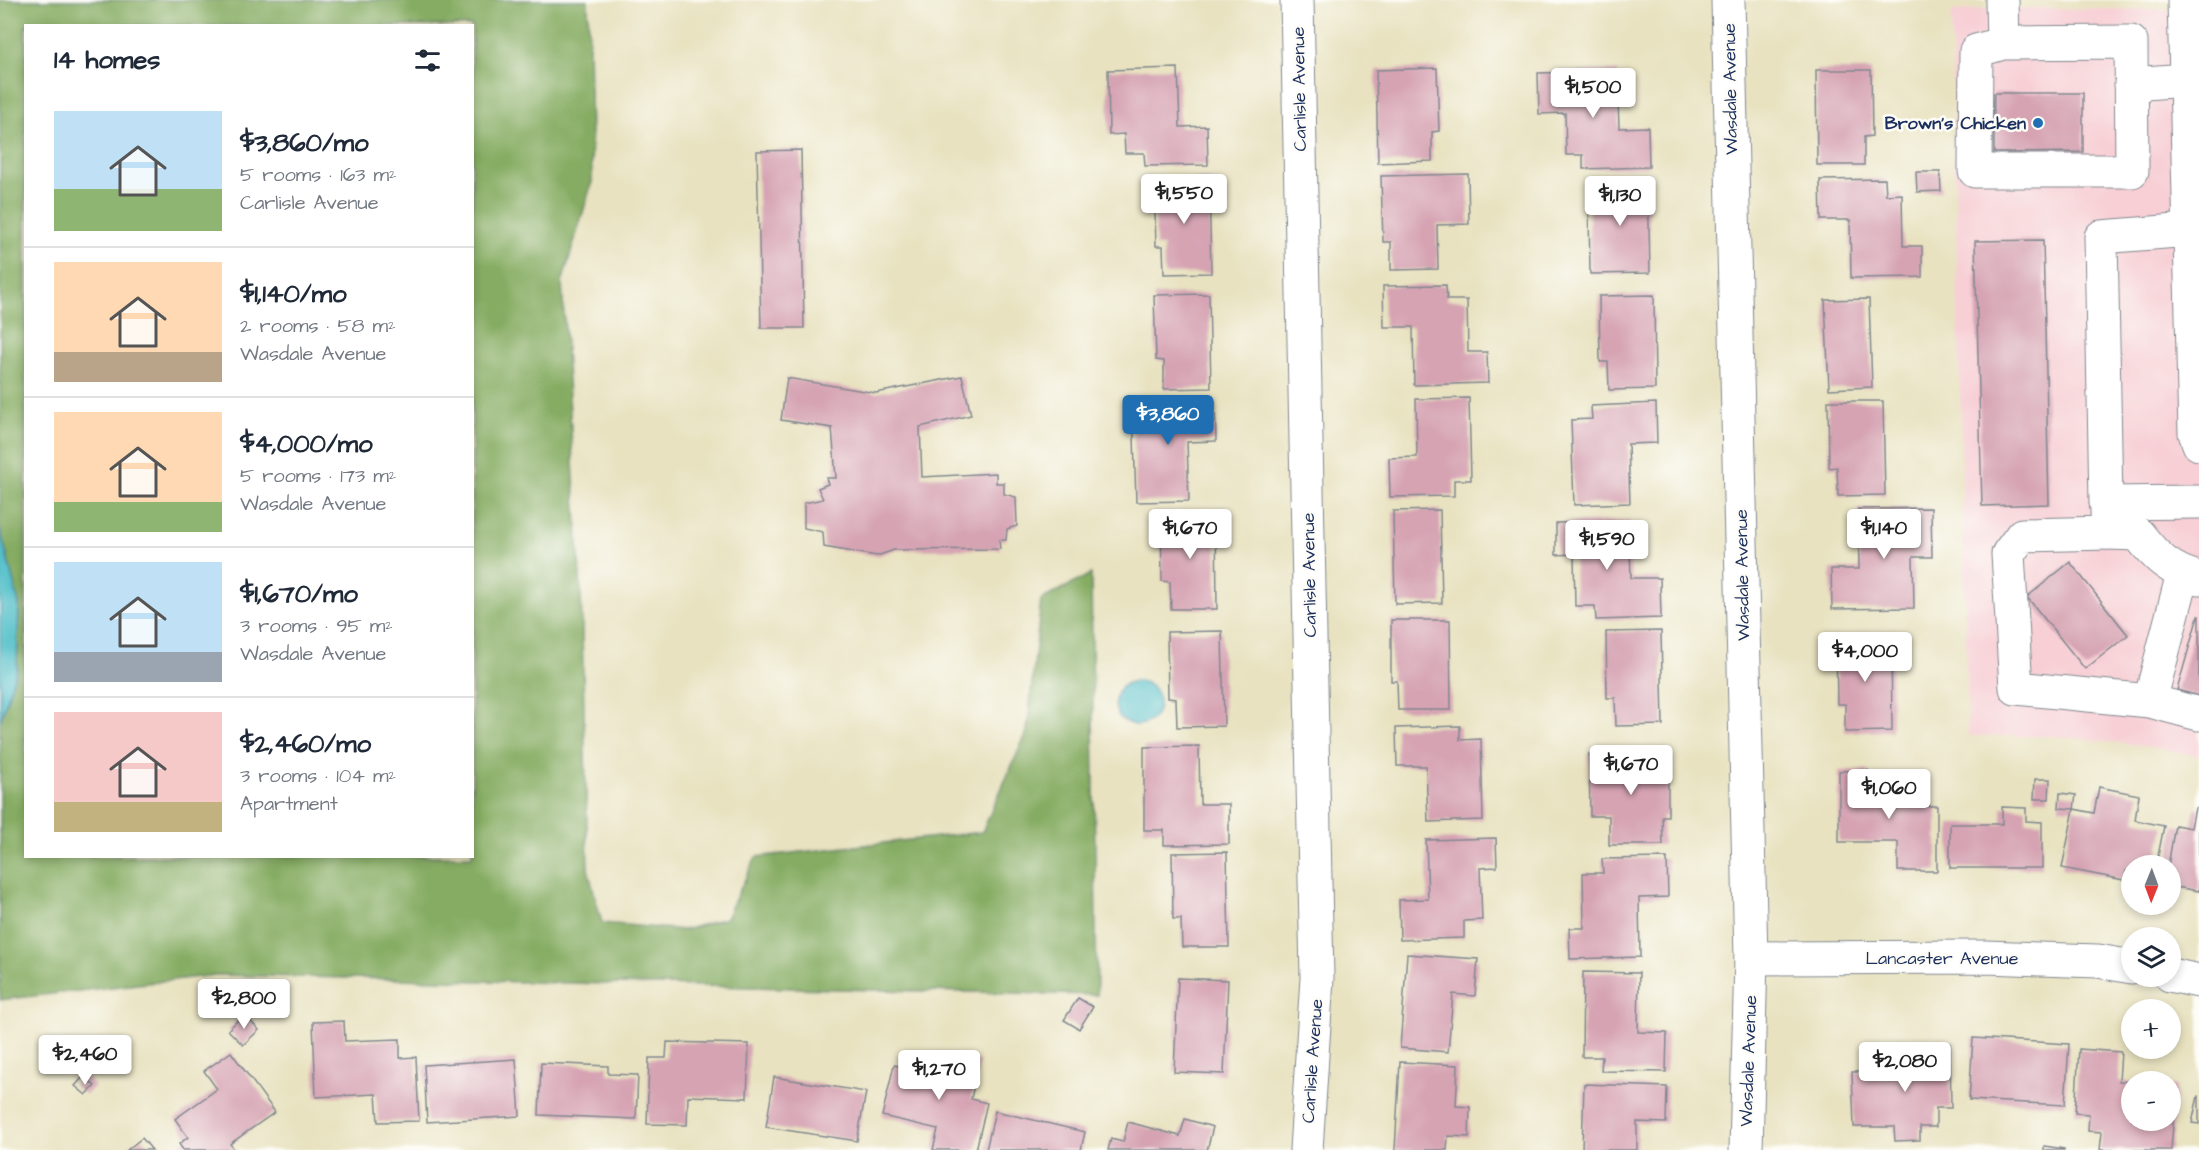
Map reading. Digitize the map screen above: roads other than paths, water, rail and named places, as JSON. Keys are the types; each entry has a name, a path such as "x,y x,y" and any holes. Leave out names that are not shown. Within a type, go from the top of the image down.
{"street":[{"name":"Carlisle Avenue","path":"1297,0 1317,978 1306,1150"},
{"name":"Wasdale Avenue","path":"1728,0 1751,958 1746,1150"},
{"path":"2002,0 2003,43"},
{"path":"2184,0 2186,80 2193,161 2190,230 2195,267 2195,433 2199,444"},
{"path":"2131,42 2132,171 1975,171 1976,51 2003,43 2131,42"},
{"path":"2131,84 2186,80"},
{"path":"2107,518 2101,237 2190,230"},
{"path":"2199,502 2022,535 2008,555 2016,688 2150,701 2199,714"},
{"path":"2107,518 2138,534 2155,556 2191,576 2150,701"},
{"name":"Lancaster Avenue","path":"1751,958 1986,957 2098,961 2121,965"},
{"path":"2181,977 2199,981"}],"water":[{"path":"0,529 19,604 17,668 0,722"},
{"path":"1137,681 1152,688 1159,703 1152,718 1137,725 1122,718 1115,703 1122,688"}],"place":[{"name":"Brown's Chicken","path":"2038,123"}]}
